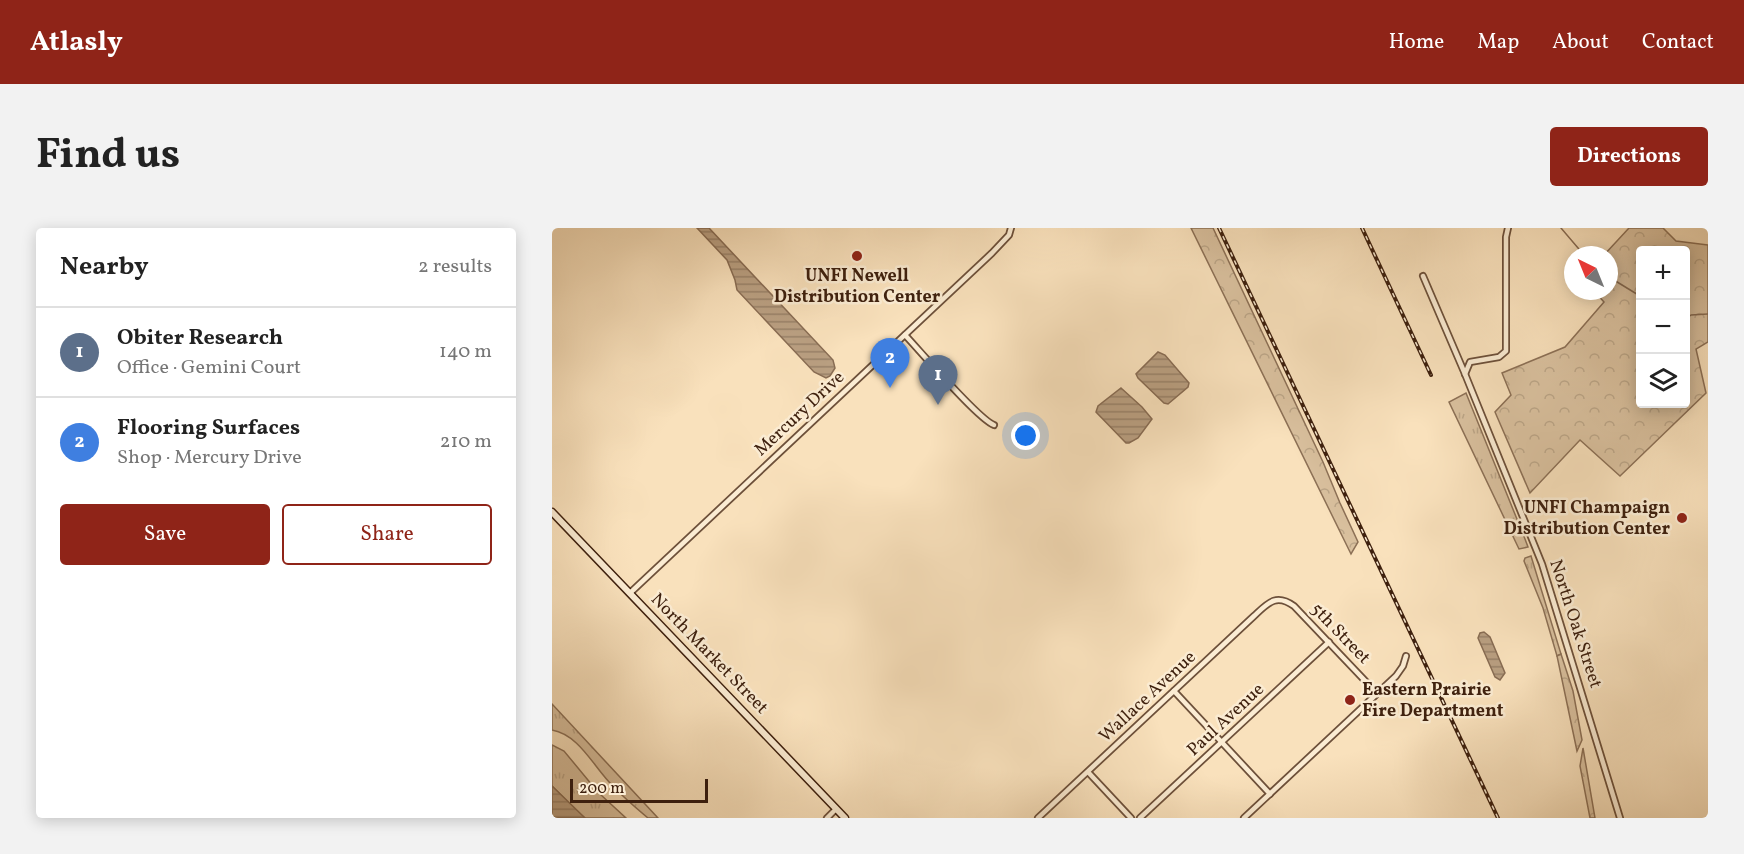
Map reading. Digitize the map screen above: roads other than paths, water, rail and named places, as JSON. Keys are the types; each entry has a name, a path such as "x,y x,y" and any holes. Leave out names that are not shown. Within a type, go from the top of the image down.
{"main road":[{"name":"North Market Street","path":"552,512 844,818"}],"street":[{"name":"Mercury Drive","path":"630,593 1000,246 1009,235 1011,228"},
{"path":"1465,374 1470,362 1499,357 1506,351 1506,237 1508,228"},
{"name":"North Oak Street","path":"1423,276 1542,564 1620,818"},
{"path":"905,335 971,406 994,425"},
{"name":"5th Street","path":"1279,599 1286,600 1294,606 1371,687 1375,695"},
{"name":"Wallace Avenue","path":"1038,818 1267,604 1279,599"},
{"name":"Paul Avenue","path":"1140,818 1329,642"},
{"path":"1244,818 1400,671 1406,656"},
{"path":"1174,691 1270,794"},
{"path":"1088,772 1131,818"},
{"path":"827,818 836,809"}],"waterway":[{"path":"1561,228 1576,246"},
{"path":"1618,283 1636,294"},
{"path":"1690,316 1708,314"}],"railway":[{"path":"1219,228 1498,818"},
{"path":"1362,228 1431,375"}],"place":[{"name":"UNFI Newell Distribution Center","path":"857,256"},
{"name":"Flooring Surfaces","path":"890,388"},
{"name":"Obiter Research","path":"938,405"},
{"name":"UNFI Champaign Distribution Center","path":"1682,518"},
{"name":"Eastern Prairie Fire Department","path":"1350,700"}]}
